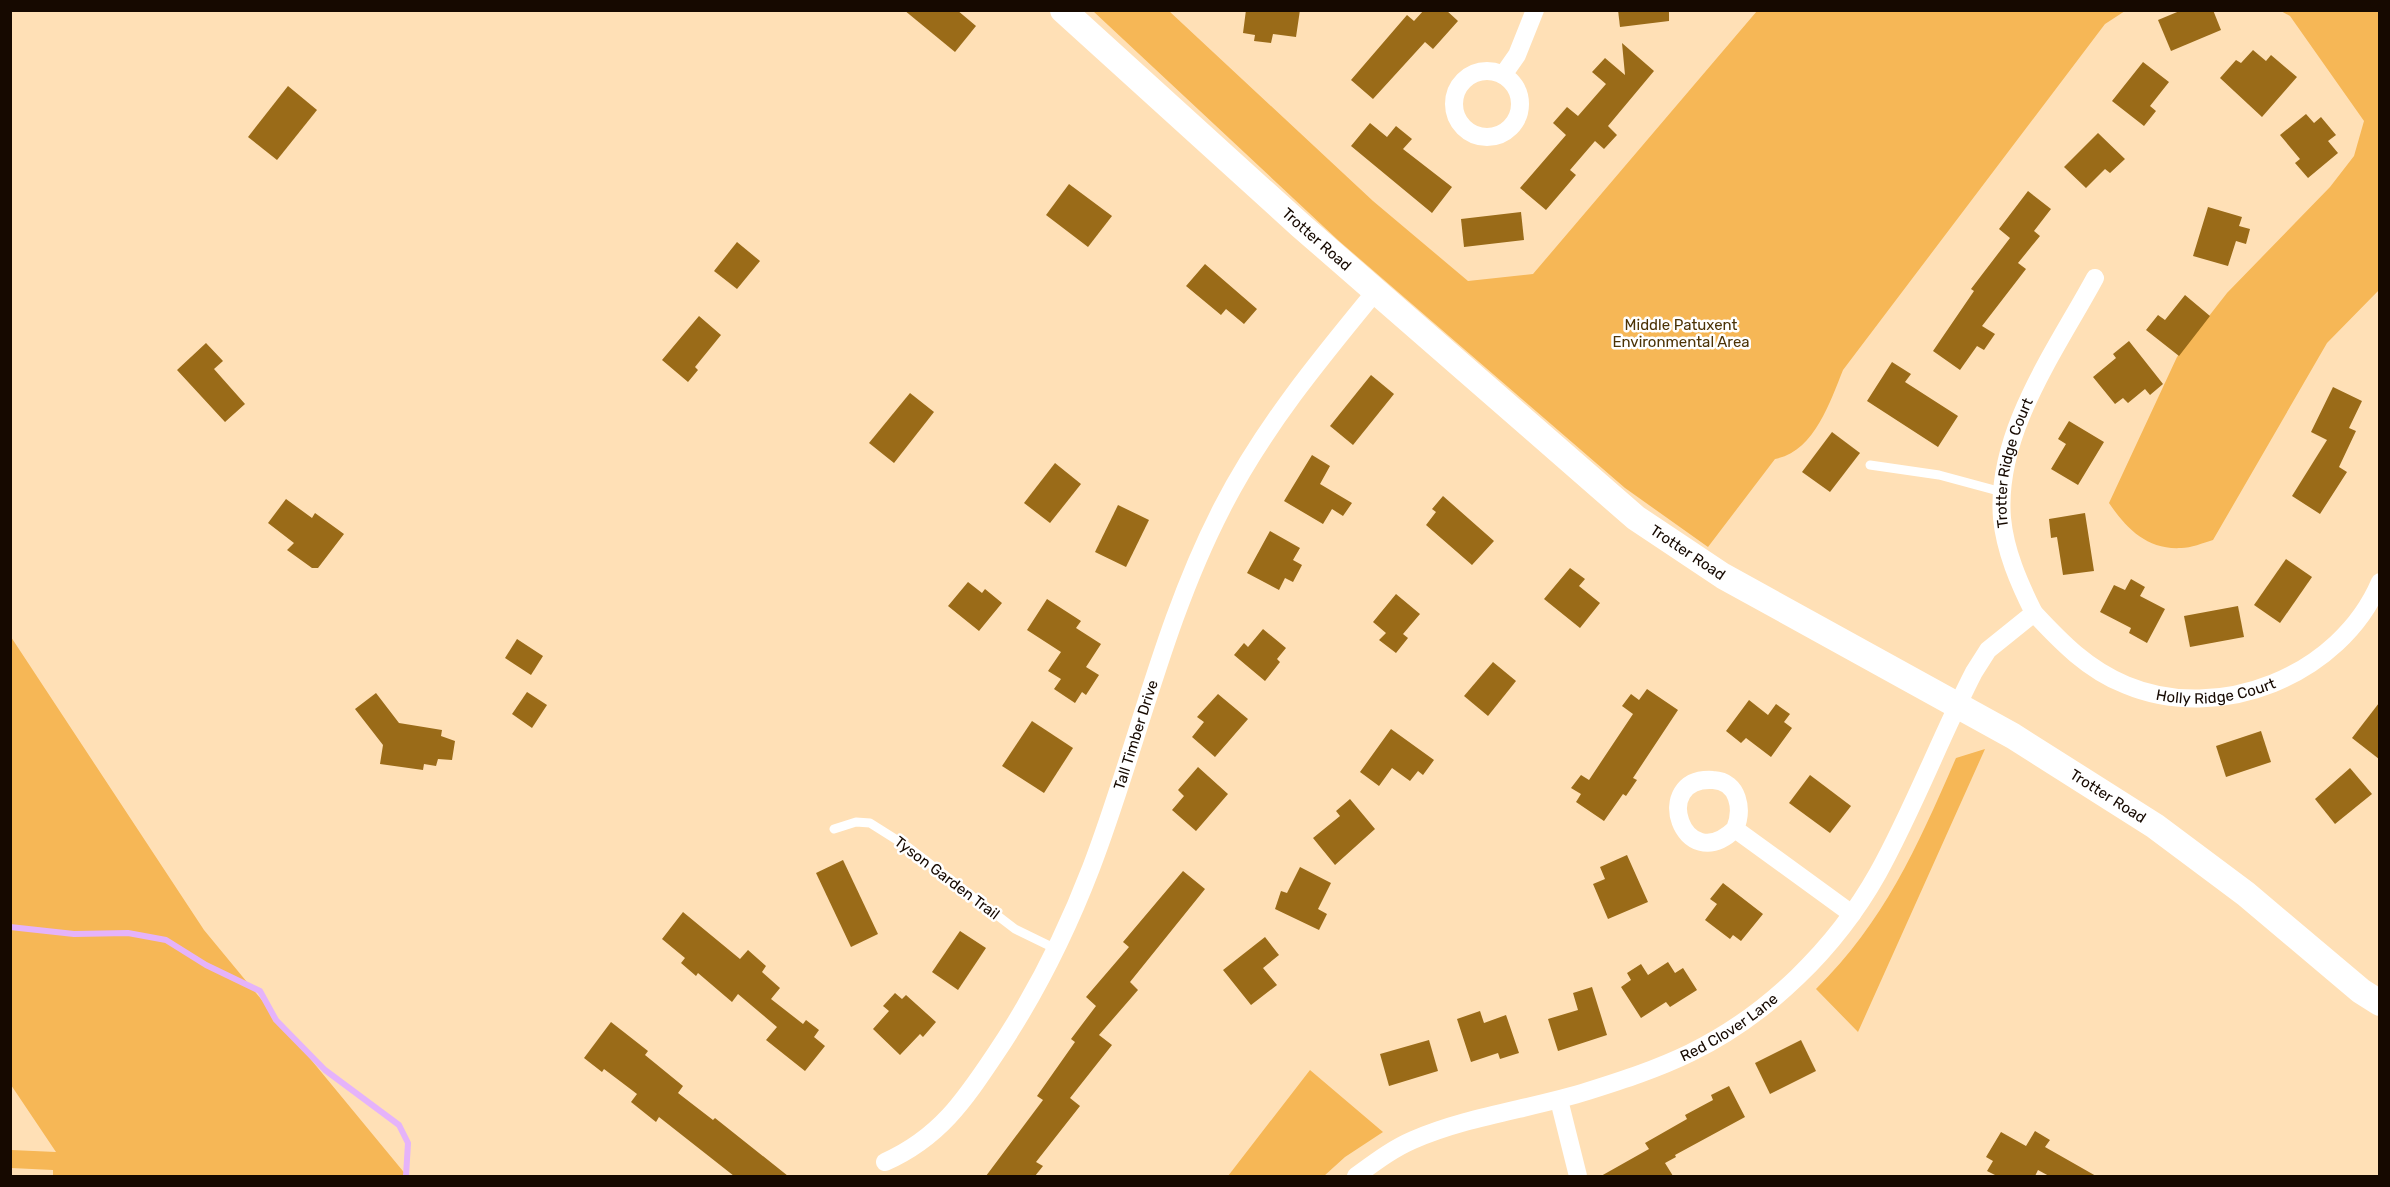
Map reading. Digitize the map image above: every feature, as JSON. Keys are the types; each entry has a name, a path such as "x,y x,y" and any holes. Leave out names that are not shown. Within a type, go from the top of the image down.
{"street":[{"name":"Trotter Road","path":"1063,10 1375,292 1596,485 1679,548 1768,602 1958,704 2155,826 2202,859 2353,985 2379,1003"},
{"path":"1503,75 1517,55 1535,10"},
{"name":"Trotter Ridge Court","path":"2034,613 2008,551 2002,518 2002,492 2008,450 2020,420 2095,279"},
{"name":"Tall Timber Drive","path":"885,1162 910,1151 950,1117 1005,1040 1056,949 1092,867 1174,615 1221,508 1276,417 1306,375 1375,292"},
{"name":"Holly Ridge Court","path":"2034,613 2075,655 2101,673 2127,686 2185,699 2217,698 2275,685 2325,654 2363,612 2379,582"},
{"path":"1958,704 1988,650 2034,613"},
{"name":"Red Clover Lane","path":"1356,1176 1412,1140 1448,1128 1558,1100 1646,1072 1691,1052 1725,1033 1793,981 1852,914 1877,875 1958,704"},
{"path":"1735,829 1852,914"},
{"path":"1558,1100 1578,1176"}],"lane":[{"path":"1870,465 1939,475 2002,492"},
{"name":"Tyson Garden Trail","path":"834,829 856,822 870,823 944,873 1015,929 1056,949"}],"green space":[{"name":"Middle Patuxent Environmental Area","path":"1093,11 1169,11 1373,201 1468,281 1533,274 1757,11 2125,11 2105,24 1843,370 1819,424 1810,436 1800,447 1775,459 1708,547 1625,488 1339,241"},
{"path":"2281,11 2379,11 2379,290 2327,343 2213,540 2185,548 2169,548 2139,536 2130,529 2109,503 2177,357 2227,293 2330,187 2354,156 2364,121 2290,16"},
{"path":"11,637 204,930 407,1176 53,1176 53,1170 11,1168 11,1150 56,1152 11,1085"},
{"path":"1985,749 1858,1032 1816,989 1862,936 1898,881 1956,758"},
{"path":"1310,1070 1383,1132 1345,1157 1324,1176 1228,1176"}],"building":[{"path":"904,10 957,10 976,26 955,52"},
{"path":"1246,10 1300,10 1296,37 1273,34 1271,43 1254,41 1255,35 1243,33"},
{"path":"1424,10 1446,10 1458,21 1433,49 1425,42 1373,99 1351,80 1407,15 1414,21"},
{"path":"1618,10 1669,10 1669,21 1620,27"},
{"path":"2182,10 2213,10 2221,30 2171,51 2158,20"},
{"path":"1622,43 1654,71 1608,126 1617,135 1604,149 1595,141 1570,170 1576,175 1546,210 1520,188 1566,135 1553,123 1567,107 1578,116 1606,84 1592,72 1605,58 1625,75"},
{"path":"2253,50 2266,61 2271,55 2297,77 2262,117 2220,78 2236,60 2241,63"},
{"path":"2143,62 2169,82 2150,106 2156,111 2144,126 2112,101"},
{"path":"288,86 317,110 277,160 248,137"},
{"path":"2306,114 2314,123 2321,117 2336,135 2328,141 2338,153 2308,178 2295,163 2300,159 2280,135"},
{"path":"1370,123 1387,137 1396,126 1412,139 1403,149 1452,187 1432,213 1351,146"},
{"path":"2098,133 2125,159 2110,173 2105,169 2086,188 2064,167"},
{"path":"1069,184 1112,216 1088,247 1046,215"},
{"path":"2028,191 2051,209 2034,231 2040,236 2018,263 2026,269 1982,326 1995,334 1984,350 1977,346 1960,370 1933,351 1974,291 1971,289 2010,238 1999,229"},
{"path":"2208,207 2242,217 2239,226 2250,229 2246,244 2236,241 2228,266 2193,256"},
{"path":"1521,212 1524,240 1464,247 1461,219"},
{"path":"737,242 760,261 737,289 714,271"},
{"path":"1205,264 1257,309 1244,324 1226,309 1221,315 1186,286"},
{"path":"2185,295 2210,316 2179,356 2146,330 2158,315 2165,320"},
{"path":"699,316 721,335 695,367 698,370 688,382 662,360"},
{"path":"2129,341 2163,384 2150,395 2145,389 2128,403 2123,398 2115,404 2093,377 2116,358 2113,354"},
{"path":"206,343 223,361 214,369 245,404 225,422 177,370"},
{"path":"1892,362 1911,374 1905,382 1958,416 1938,447 1867,401"},
{"path":"1371,375 1394,394 1353,445 1330,426"},
{"path":"2333,387 2362,401 2349,428 2356,431 2339,467 2347,472 2320,514 2292,496 2327,440 2311,432"},
{"path":"910,393 934,412 894,463 869,443"},
{"path":"2069,421 2104,442 2078,485 2051,469 2066,444 2058,439"},
{"path":"1832,432 1860,453 1830,492 1802,472"},
{"path":"1312,455 1330,466 1320,484 1352,503 1343,516 1332,509 1323,524 1284,501"},
{"path":"1055,463 1081,484 1050,523 1024,503"},
{"path":"1443,496 1494,541 1472,565 1426,525 1436,512 1432,509"},
{"path":"286,499 312,518 315,513 344,534 318,568 312,568 287,550 294,543 268,523"},
{"path":"1118,505 1149,520 1126,567 1095,552"},
{"path":"2085,513 2094,571 2063,575 2057,537 2051,538 2049,519"},
{"path":"1270,531 1300,548 1293,560 1302,565 1293,582 1285,578 1279,590 1247,573"},
{"path":"2286,559 2312,577 2280,623 2254,605"},
{"path":"1570,568 1585,579 1579,586 1600,603 1580,628 1544,599"},
{"path":"2131,579 2145,587 2140,596 2165,609 2147,643 2129,633 2131,628 2100,612 2114,585 2125,590"},
{"path":"968,582 982,593 985,589 1002,603 979,631 948,606"},
{"path":"1396,594 1420,614 1403,634 1408,638 1396,653 1379,640 1386,633 1373,622"},
{"path":"1047,599 1081,621 1076,628 1101,644 1086,667 1099,675 1086,695 1082,692 1075,703 1054,689 1061,679 1048,671 1061,652 1027,630"},
{"path":"2238,606 2244,637 2190,647 2184,616"},
{"path":"1263,629 1286,648 1277,659 1280,662 1265,681 1234,655 1244,643 1248,647"},
{"path":"517,639 543,656 531,675 505,658"},
{"path":"1493,662 1516,681 1488,716 1464,696"},
{"path":"1647,689 1678,710 1633,778 1637,780 1626,796 1623,794 1604,821 1576,802 1581,794 1571,788 1581,775 1589,780 1633,714 1622,706 1631,694 1639,700"},
{"path":"527,692 547,705 532,728 512,714"},
{"path":"376,693 399,723 442,730 441,736 455,741 452,760 438,759 436,766 424,764 423,770 380,764 383,745 355,709"},
{"path":"1218,694 1248,719 1215,757 1192,737 1204,722 1197,717"},
{"path":"1749,700 1768,715 1776,704 1790,714 1784,722 1792,728 1771,757 1746,738 1741,743 1726,731"},
{"path":"2379,703 2379,759 2352,738"},
{"path":"1032,721 1073,748 1044,793 1002,766"},
{"path":"1391,729 1434,760 1423,775 1418,771 1410,781 1392,768 1379,786 1360,772"},
{"path":"2261,731 2271,762 2226,777 2216,746"},
{"path":"1198,767 1228,794 1196,831 1172,810 1184,796 1178,790"},
{"path":"2350,768 2372,794 2335,824 2315,799"},
{"path":"1810,775 1851,806 1830,833 1789,803"},
{"path":"1350,799 1375,829 1335,865 1313,838 1340,816 1336,811"},
{"path":"1627,855 1648,902 1608,919 1593,884 1605,879 1600,867"},
{"path":"843,860 878,934 851,947 816,873"},
{"path":"1300,867 1331,883 1318,909 1327,914 1319,930 1275,909 1281,891 1287,893"},
{"path":"1183,871 1205,889 1130,982 1138,990 1099,1035 1112,1045 1070,1098 1080,1106 1036,1162 1043,1166 1035,1176 986,1176 1043,1100 1037,1096 1075,1042 1071,1039 1096,1006 1086,997 1129,947 1123,942"},
{"path":"1723,883 1763,914 1741,941 1733,935 1730,939 1705,920 1717,904 1710,899"},
{"path":"683,912 740,959 748,950 766,966 762,972 780,988 771,999 803,1024 806,1020 819,1030 814,1037 825,1046 805,1071 766,1040 777,1027 738,994 732,1002 698,973 696,976 681,963 685,958 662,939"},
{"path":"960,931 986,948 958,990 932,972"},
{"path":"1265,937 1279,955 1263,968 1277,985 1251,1005 1223,970"},
{"path":"1668,962 1675,973 1683,968 1697,990 1670,1007 1666,1002 1641,1018 1621,987 1631,980 1627,973 1641,964 1648,975"},
{"path":"1592,987 1607,1035 1558,1051 1548,1019 1578,1010 1573,993"},
{"path":"895,993 902,999 906,995 936,1022 923,1037 920,1034 900,1055 873,1029 889,1011 883,1006"},
{"path":"1480,1011 1484,1023 1506,1015 1519,1053 1500,1059 1498,1053 1471,1062 1457,1019"},
{"path":"611,1022 648,1051 645,1055 683,1086 678,1093 713,1120 715,1118 788,1176 734,1176 659,1117 656,1122 631,1102 637,1094 604,1069 602,1072 584,1058"},
{"path":"1429,1040 1438,1071 1389,1086 1380,1054"},
{"path":"1801,1040 1816,1071 1770,1094 1755,1063"},
{"path":"1729,1086 1745,1117 1675,1155 1676,1157 1665,1163 1673,1176 1601,1176 1649,1149 1645,1143 1687,1119 1685,1115 1713,1100 1711,1095"},
{"path":"2035,1131 2050,1140 2045,1147 2096,1176 2049,1176 2038,1170 2035,1176 1997,1176 1987,1171 1993,1161 1986,1157 2001,1132 2026,1146"}],"waterway":[{"path":"10,927 74,934 128,933 166,940 206,965 260,991 276,1020 325,1070 399,1125 408,1143 406,1176"}]}
